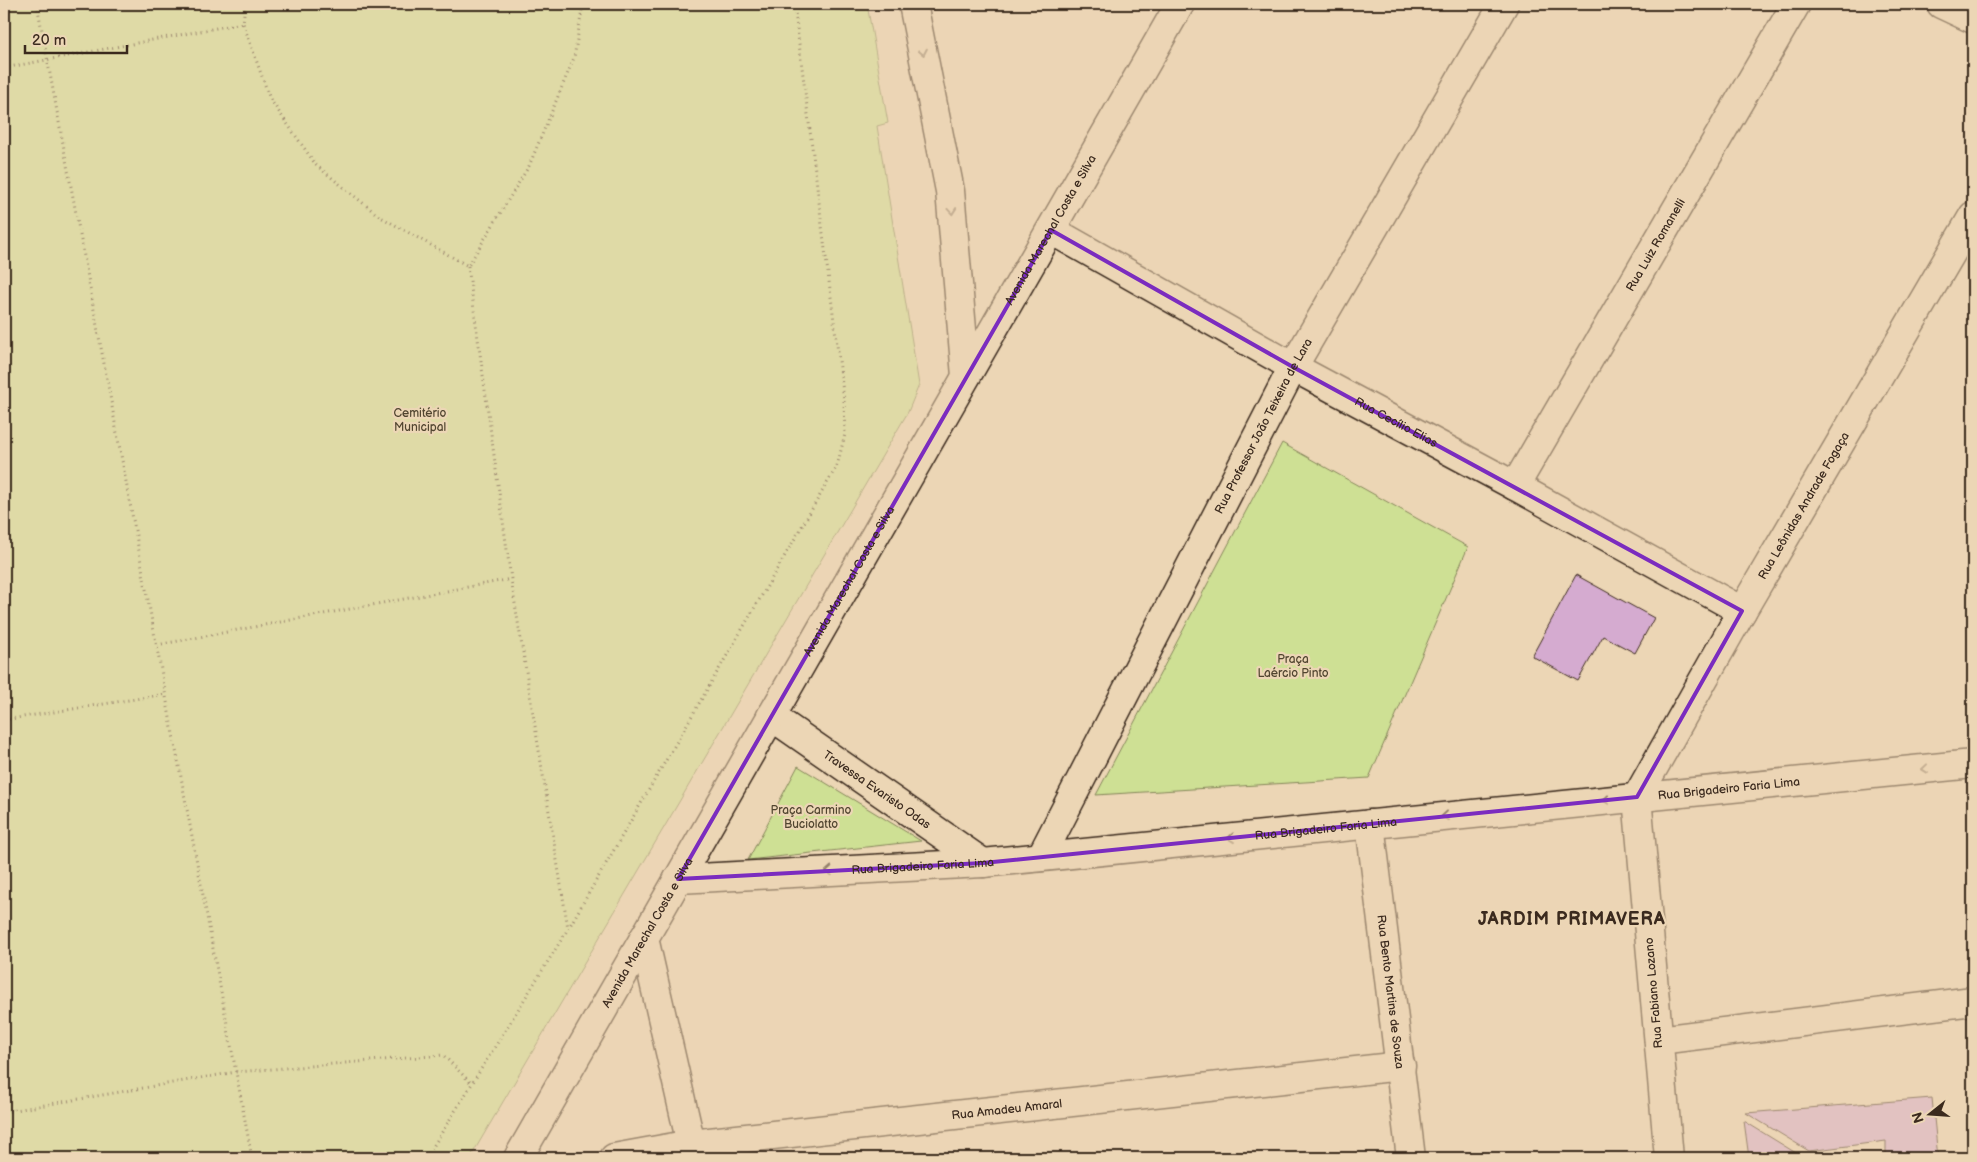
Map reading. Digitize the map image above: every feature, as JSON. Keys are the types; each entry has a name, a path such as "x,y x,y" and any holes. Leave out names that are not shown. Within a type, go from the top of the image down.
{"street":[{"path":"913,4 950,190 966,376"},
{"name":"Avenida Marechal Costa e Silva","path":"518,1158 1180,4"},
{"name":"Rua Professor João Teixeira de Lara","path":"1041,857 1293,367 1504,4"},
{"name":"Rua Luiz Romanelli","path":"1515,486 1796,4"},
{"path":"1941,4 1973,19"},
{"name":"Rua Leônidas Andrade Fogaça","path":"1637,797 1742,611 1973,216"},
{"name":"Rua Cecílio Elias","path":"1051,230 1293,367 1742,611"},
{"name":"Travessa Evaristo Odas","path":"771,716 983,863"},
{"name":"Rua Brigadeiro Faria Lima","path":"678,879 983,863 1973,764"},
{"name":"Rua Fabiano Lozano","path":"1637,797 1669,1158"},
{"name":"Rua Bento Martins de Souza","path":"1370,824 1411,1158"},
{"path":"644,938 691,1144"},
{"path":"1658,1040 1973,1000"},
{"name":"Rua Amadeu Amaral","path":"614,1158 691,1144 1400,1066"}],"path":[{"path":"37,4 252,1158"},
{"path":"245,4 244,23 270,99 316,165 379,216 468,266"},
{"path":"568,929 511,579 468,266 529,166 574,58 583,4"},
{"path":"426,1158 568,929 838,466 845,434 844,400 794,4"},
{"path":"4,68 244,23"},
{"path":"157,645 511,579"},
{"path":"4,720 166,694"},
{"path":"4,1112 236,1072 443,1055 471,1083"}],"highlighted area":[{"path":"1051,230 1293,367 1742,611 1637,797 983,863 678,879"}],"green space":[{"name":"Cemitério Municipal","path":"4,4 867,4 888,123 877,126 919,385 908,412 470,1158 4,1158"},
{"name":"Praça Laércio Pinto","path":"1282,443 1468,547 1369,778 1096,795"},
{"name":"Praça Carmino Buciolatto","path":"798,766 921,841 748,860"}],"building":[{"path":"1576,575 1654,618 1635,653 1603,636 1578,681 1532,656"},
{"path":"1932,1098 1938,1158 1886,1158 1886,1141 1809,1151 1746,1113"},
{"path":"1744,1121 1804,1158 1749,1158"}],"district":[{"name":"JARDIM PRIMAVERA","path":"1572,919"}]}
